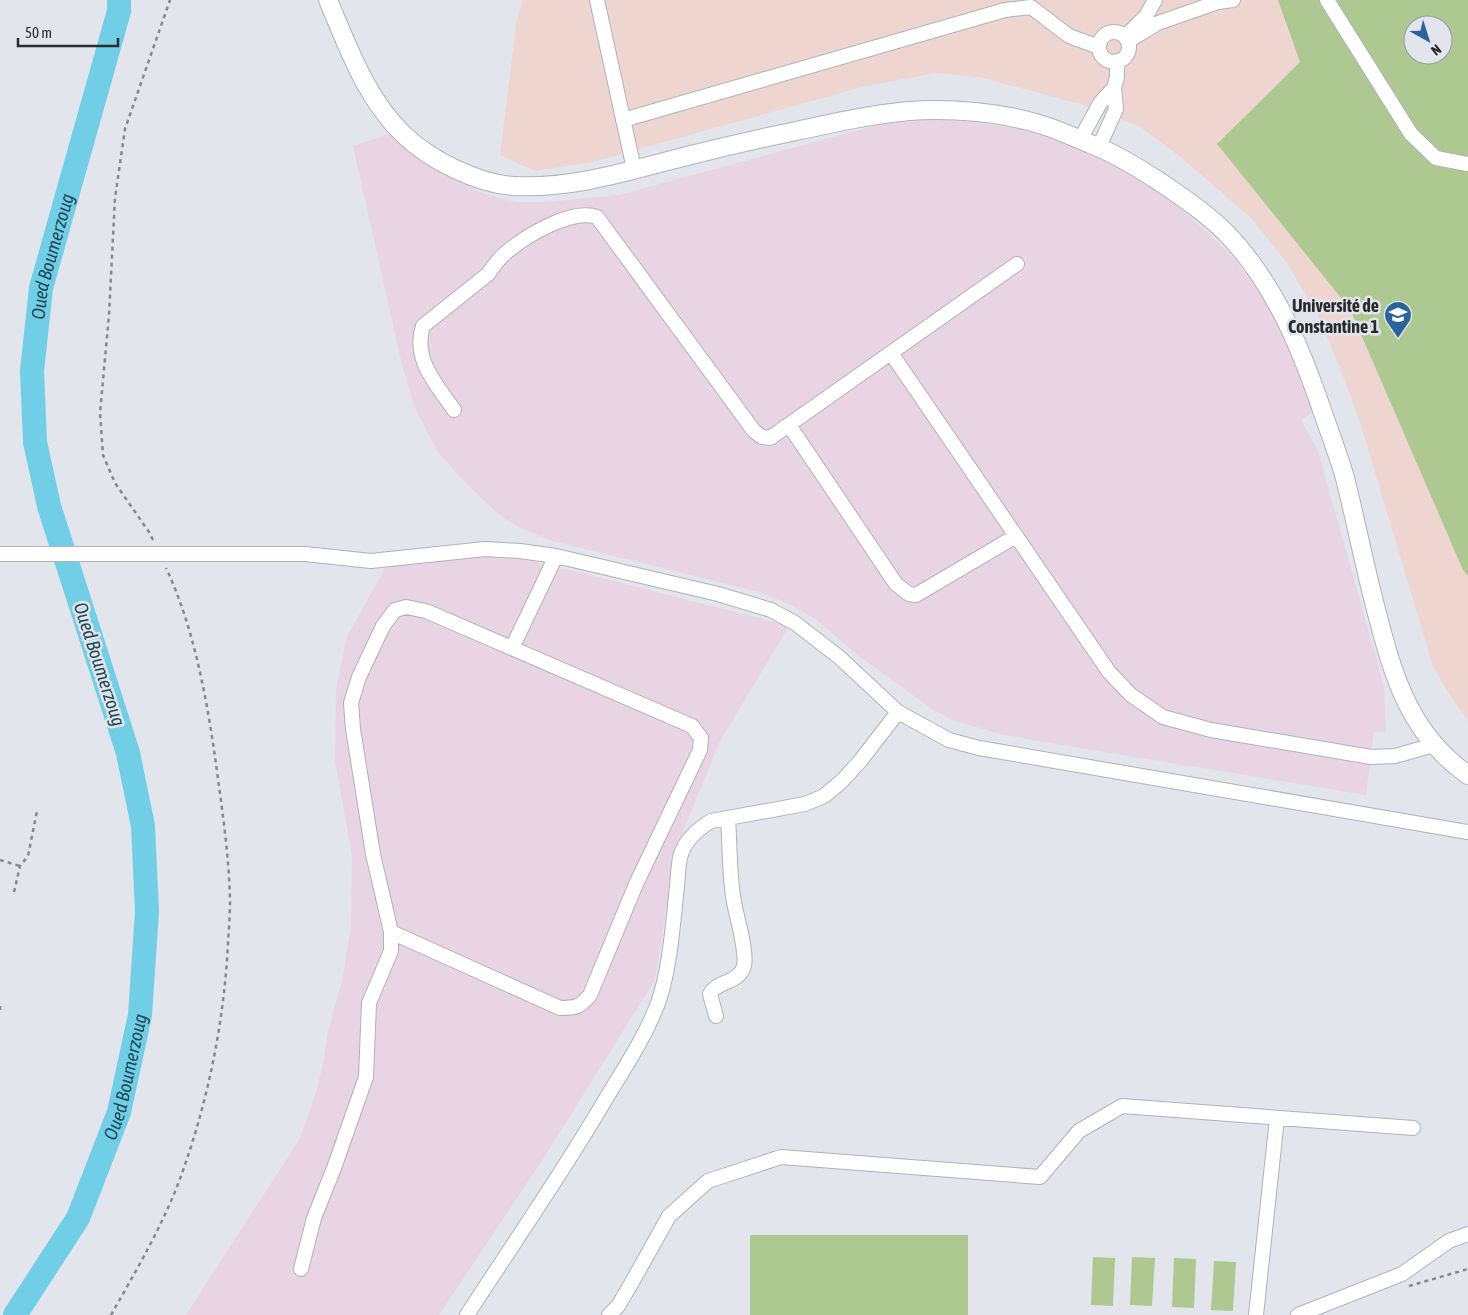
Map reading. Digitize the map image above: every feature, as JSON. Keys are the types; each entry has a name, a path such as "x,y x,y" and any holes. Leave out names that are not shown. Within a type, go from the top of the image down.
{"main road":[{"path":"328,0 362,76 384,113 406,137 435,160 468,175 509,186 550,186 597,179 708,150 858,117 913,111 956,111 998,116 1039,124 1099,147 1136,167 1182,197 1227,234 1249,260 1268,287 1291,329 1317,394 1344,473 1368,577 1402,695 1413,715 1434,745 1457,767 1468,774"}],"street":[{"path":"597,0 634,169"},
{"path":"1127,39 1146,16 1155,0"},
{"path":"1127,39 1158,23 1218,2 1233,0"},
{"path":"1327,0 1411,134 1436,158 1468,164"},
{"path":"623,120 1005,10 1024,7 1031,7 1038,11 1069,36 1099,47"},
{"path":"1117,32 1127,39 1129,46 1126,56 1117,62 1106,60 1100,52 1100,41 1106,33 1117,32"},
{"path":"1099,147 1116,110 1114,88 1117,77 1117,62"},
{"path":"1080,140 1100,103 1114,88"},
{"path":"454,410 426,367 420,349 420,335 423,326 488,274 507,251 550,225 588,214 596,217 754,431 762,437 770,438 1017,264"},
{"path":"890,352 1109,672 1131,696 1163,716 1211,730 1371,757 1395,756 1434,745"},
{"path":"788,425 896,584 909,594 916,595 1016,536"},
{"path":"0,554 305,554 371,561 485,549 556,556 609,570 718,594 771,610 795,623 832,652 898,712 948,740 979,748 1468,832"},
{"path":"512,648 556,556"},
{"path":"301,1269 314,1218 334,1168 366,1076 369,1002 391,951 391,932 373,854 353,730 351,703 359,677 383,626 395,610 406,607 426,612 692,726 701,738 700,750 636,884 590,995 582,1005 572,1008 560,1008 391,932"},
{"path":"467,1315 573,1155 627,1064 658,1002 670,941 681,854 689,839 699,828 711,821 805,804 824,796 842,781 861,760 898,712"},
{"path":"716,1016 710,994 712,988 732,980 740,974 744,966 743,948 733,900 728,818"},
{"path":"609,1315 618,1306 669,1216 708,1181 781,1157 1040,1178 1079,1131 1122,1106 1413,1128"},
{"path":"1256,1315 1277,1118"},
{"path":"1298,1315 1402,1274 1449,1241 1468,1234"}],"path":[{"path":"153,541 149,532 115,483 103,455 100,413 109,315 115,198 125,129 170,0"},
{"path":"111,1315 146,1253 181,1177 201,1114 217,1046 226,982 230,900 222,812 210,725 193,647 174,586 166,568"},
{"path":"14,892 20,866 28,856 37,812"},
{"path":"0,860 20,866"},
{"path":"0,1006 0,1012"},
{"path":"1405,1287 1468,1269"}],"shaded area":[{"name":"Université de Constantine 1","path":"523,0 1468,0 1468,721 1433,666 1360,422 1339,365 1317,314 1287,263 1252,219 1182,158 1139,126 1084,105 979,77 936,73 866,86 592,162 535,171 500,155 516,24"},
{"path":"935,120 974,122 1021,129 1064,141 1111,162 1162,193 1205,230 1235,260 1271,308 1316,410 1301,420 1318,451 1384,686 1386,732 1374,732 1366,795 1039,741 1001,734 955,721 932,709 855,653 817,620 789,604 758,592 549,540 519,527 498,514 461,478 438,452 414,406 401,361 353,146 392,133 415,154 444,175 484,194 516,202 546,202 619,195 888,123"},
{"path":"523,556 550,568 571,570 789,626 719,743 676,849 655,980 547,1153 439,1315 186,1315 299,1140 316,1093 328,1032 343,977 351,925 352,856 335,761 336,689 347,637 385,568 388,557"}],"green space":[{"path":"1278,0 1468,0 1468,576 1463,570 1350,309 1217,144 1300,62"},
{"path":"750,1235 968,1235 968,1315 750,1315"},
{"path":"1093,1257 1115,1258 1113,1306 1091,1305"},
{"path":"1132,1257 1155,1258 1152,1306 1130,1305"},
{"path":"1174,1258 1196,1259 1194,1308 1172,1307"},
{"path":"1214,1261 1236,1262 1233,1311 1211,1310"}],"waterway":[{"name":"Oued Boumerzoug","path":"15,1315 78,1218 119,1112 140,1015 147,911 143,826 128,753 49,506 35,442 32,371 41,288 119,11 119,0"}],"place":[{"name":"Université de Constantine 1","path":"1398,339"}]}
